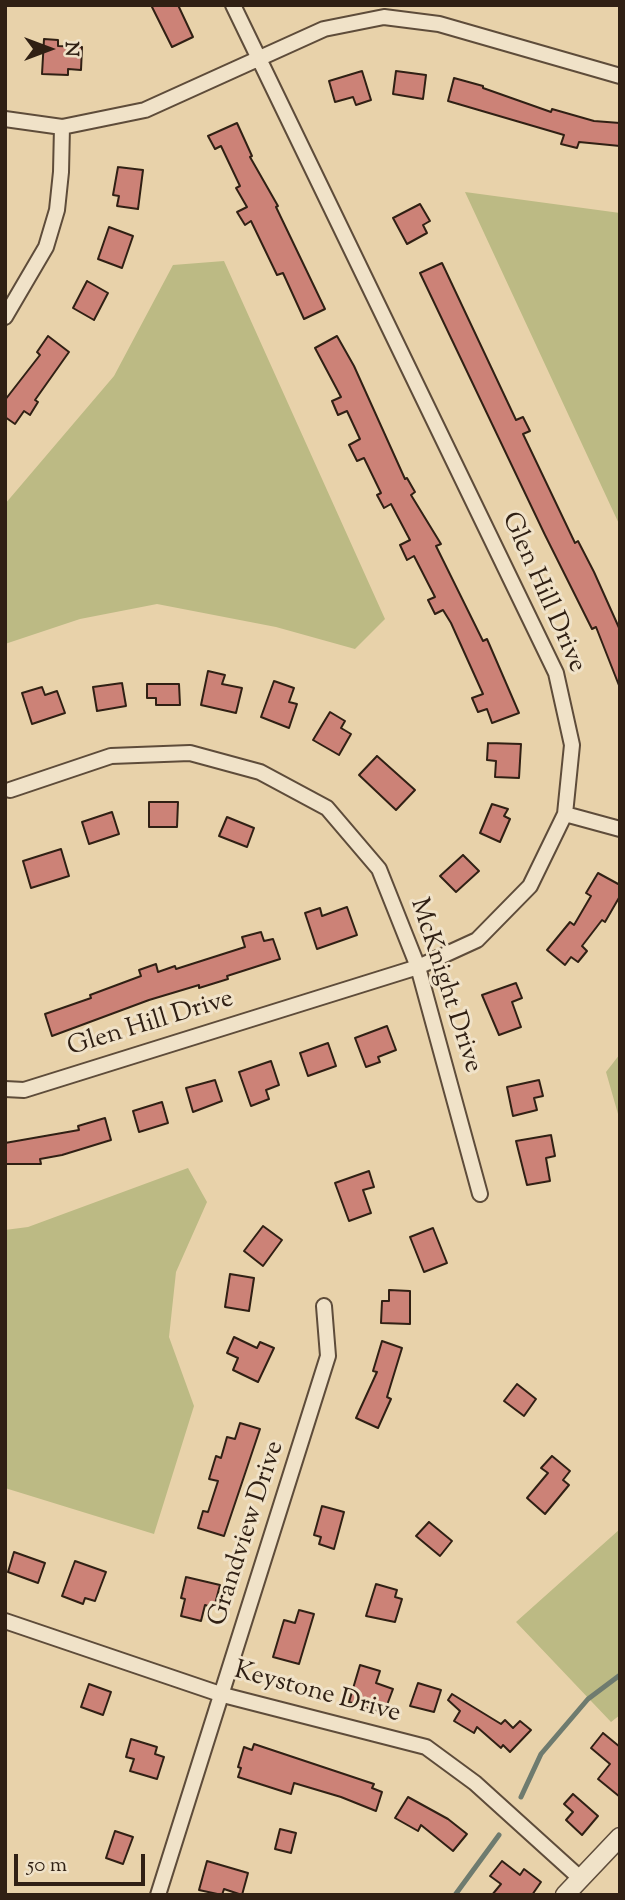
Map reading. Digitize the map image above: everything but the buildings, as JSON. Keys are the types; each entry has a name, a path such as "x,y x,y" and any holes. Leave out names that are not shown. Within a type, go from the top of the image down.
{"street":[{"name":"Glen Hill Drive","path":"5,1089 24,1090 418,967 477,940 530,886 565,814 572,745 556,673 233,5"},
{"path":"5,119 62,127 145,110 324,29 384,17 439,24 620,76"},
{"path":"5,317 46,247 57,210 62,127"},
{"name":"McKnight Drive","path":"10,789 111,756 190,753 260,772 327,808 379,869 418,967 480,1194"},
{"path":"565,814 620,829"},
{"name":"Grandview Drive","path":"158,1895 328,1356 324,1306"},
{"name":"Keystone Drive","path":"5,1621 223,1695 426,1747 475,1783 579,1878"},
{"path":"565,1895 620,1837"}],"shaded area":[{"path":"465,192 620,213 620,526"},
{"path":"224,261 385,619 355,649 276,627 157,604 80,619 5,644 5,504 114,376 173,265"},
{"path":"620,1054 620,1121 606,1072"},
{"path":"188,1168 207,1202 176,1272 169,1337 194,1406 154,1534 5,1488 5,1230 28,1227"},
{"path":"620,1529 620,1715 611,1722 516,1622"}],"waterway":[{"path":"521,1797 541,1754 588,1699 620,1675"},
{"path":"455,1895 499,1835"}]}
